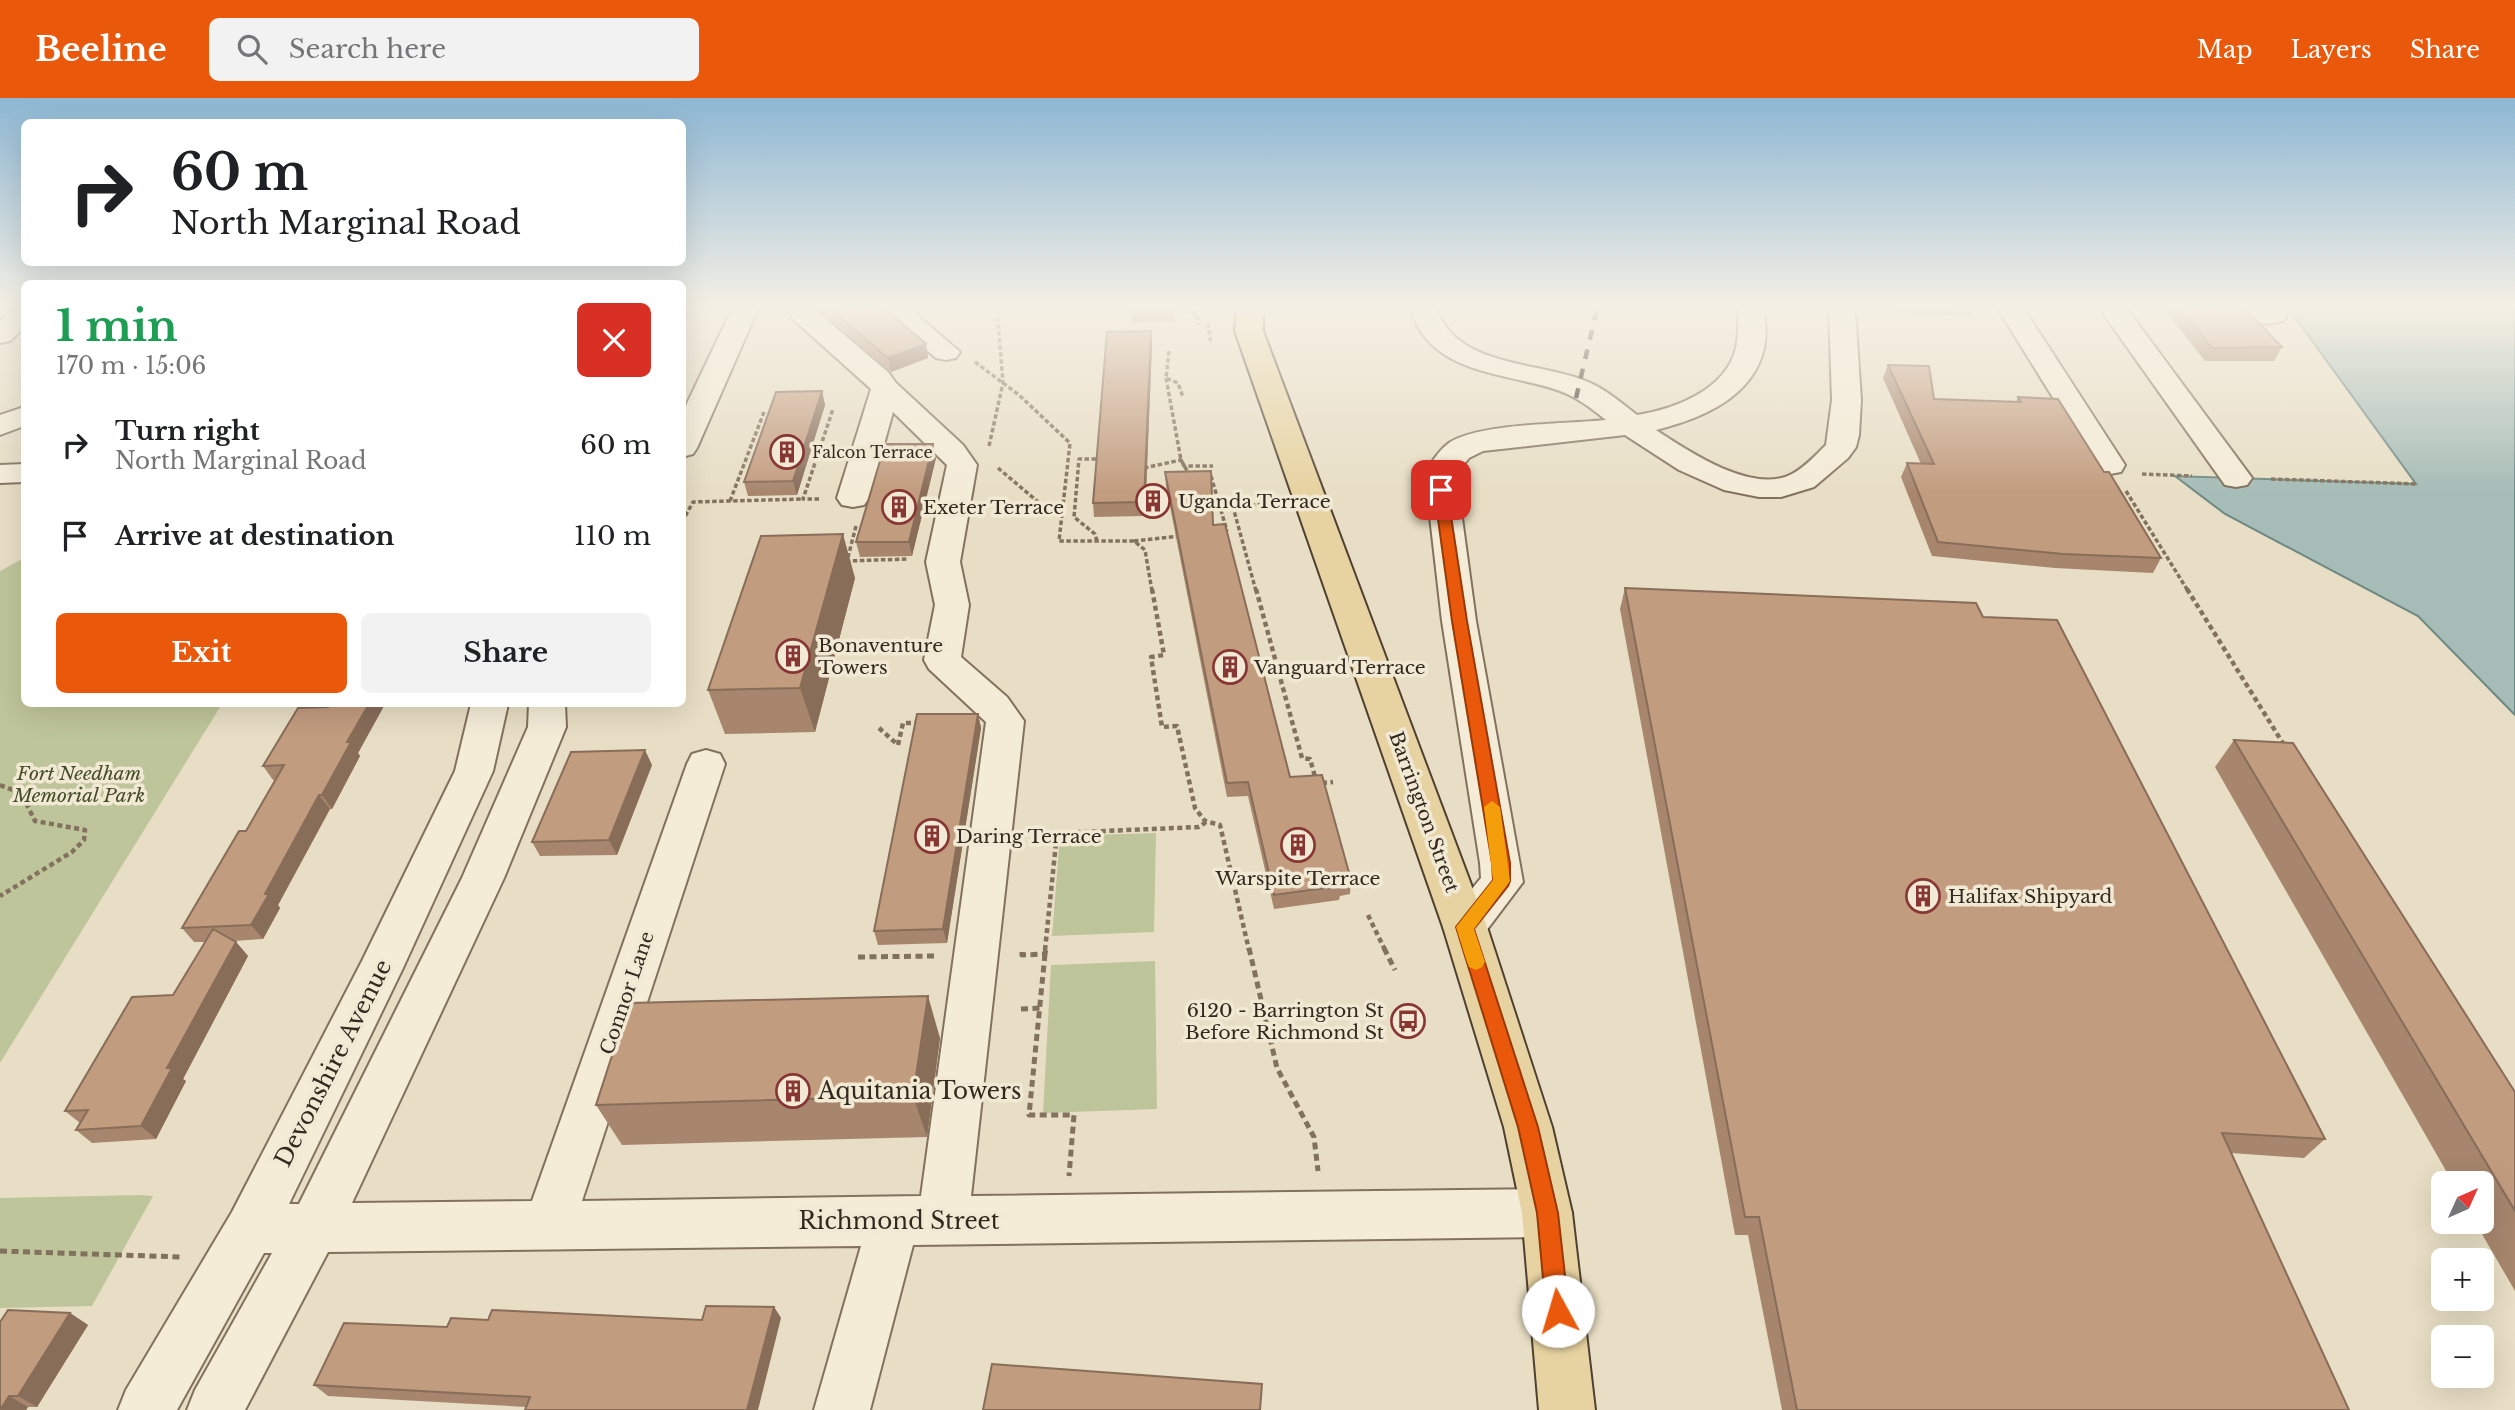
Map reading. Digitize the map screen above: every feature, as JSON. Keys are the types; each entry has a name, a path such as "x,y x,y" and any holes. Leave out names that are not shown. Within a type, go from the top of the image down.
{"main road":[{"name":"Barrington Street","path":"1264,370 1465,927 1528,1127 1547,1213 1567,1410"}],"street":[{"path":"686,439 717,370"},
{"path":"842,1410 918,1221 1005,721 994,706 942,660 952,605 943,562 962,465 953,451 885,389 869,370"},
{"path":"1511,370 1564,383 1589,394 1629,426 1688,465 1737,483 1764,488 1795,485 1812,477 1841,446 1847,410 1845,370"},
{"path":"1465,927 1502,881 1459,621 1440,473 1461,449 1501,438 1629,426 1685,413 1716,397 1740,370"},
{"path":"2050,370 2116,475"},
{"path":"2158,370 2236,478"},
{"path":"853,498 885,389"},
{"path":"0,403 21,395"},
{"path":"0,426 21,417"},
{"path":"0,474 21,473"},
{"name":"Devonshire Avenue","path":"146,1410 239,1248 381,968 474,771 488,707"},
{"path":"215,1410 314,1228 483,878 547,727 547,707"},
{"name":"Connor Lane","path":"549,1224 706,764"},
{"name":"Richmond Street","path":"239,1248 314,1228 1547,1213"}],"path":[{"path":"986,370 1070,443 1059,541 1134,541 1185,536"},
{"path":"986,456 1003,383 1002,370"},
{"path":"1167,370 1181,460 1187,474 1211,475 1227,531"},
{"path":"1166,378 1178,383 1183,397"},
{"path":"730,501 764,412"},
{"path":"1097,541 1095,534 1074,517 1079,459 1110,459"},
{"path":"1139,470 1181,460"},
{"path":"1184,467 1213,466"},
{"path":"993,468 1004,471 1035,500 1057,515 1062,515"},
{"path":"2139,474 2417,484"},
{"path":"2116,475 2290,754"},
{"path":"686,515 693,502 803,499"},
{"path":"1267,504 1233,507 1238,530 1302,758 1310,759 1317,784 1333,782"},
{"path":"1219,532 1238,530"},
{"path":"1134,541 1145,550 1164,656 1151,657 1162,727 1177,726 1195,808 1206,822 1220,825 1277,1068 1314,1136 1318,1175"},
{"path":"847,561 893,559"},
{"path":"879,728 898,745 903,723 929,723"},
{"path":"0,785 21,793 35,821 85,830 84,840 72,852 0,895"},
{"path":"1068,1182 1074,1115 1029,1115 1057,833 1199,827 1206,822"},
{"path":"1368,915 1395,970"},
{"path":"1021,955 1045,954"},
{"path":"858,957 929,956"},
{"path":"1021,1009 1040,1008"},
{"path":"0,1251 176,1256 239,1248"}],"green space":[{"name":"Fort Needham Memorial Park","path":"21,560 21,707 220,707 0,1063 0,571"},
{"path":"1156,833 1154,932 1052,936 1060,836"},
{"path":"1155,961 1157,1109 1043,1113 1051,965"},
{"path":"153,1196 92,1306 0,1308 0,1198"}],"water":[{"path":"2333,370 2515,370 2515,715 2418,616 2225,514 2175,476 2416,484"}],"building":[{"path":"1104,370 1149,370 1144,502 1093,503"},
{"path":"1890,370 1930,370 1934,399 2021,402 2018,397 2058,399 2104,472 2109,472 2161,558 2063,554 1938,542 1907,463 1934,464"},
{"name":"Falcon Terrace","path":"822,391 793,481 744,482 776,392"},
{"name":"Exeter Terrace","path":"885,444 933,444 909,542 856,542"},
{"path":"1211,471 1213,525 1225,524 1290,777 1322,775 1351,880 1339,882 1340,886 1274,895 1248,782 1227,783 1165,472"},
{"path":"843,534 800,688 708,690 761,536"},
{"name":"Halifax Shipyard","path":"1625,588 1976,603 1983,617 2057,620 2325,1139 2222,1133 2349,1410 1797,1410 1759,1217 1745,1217"},
{"path":"367,707 347,742 351,742 265,894 269,894 251,925 182,928 239,831 246,831 284,765 263,766 298,708"},
{"name":"Daring Terrace","path":"917,714 978,714 943,929 874,931"},
{"path":"2234,740 2293,743 2515,1092 2515,1211 2494,1176 2494,1171 2491,1171"},
{"path":"645,750 609,840 532,842 571,752"},
{"path":"213,929 236,942 167,1068 172,1068 141,1126 76,1130 88,1110 65,1111 132,997 173,995"},
{"path":"928,996 913,1096 596,1105 629,1003"},
{"path":"706,1306 774,1307 747,1410 525,1410 530,1397 314,1385 344,1323 447,1327 451,1318 488,1320 492,1310 702,1320"},
{"path":"8,1310 70,1313 18,1396 9,1396 0,1410 0,1322"},
{"path":"992,1364 1262,1384 1260,1410 983,1410"}],"railway":[{"path":"1576,398 1583,370"}],"slow traffic":[{"path":"1476,962 1465,927 1502,881 1492,807"}],"place":[{"name":"Falcon Terrace","path":"787,452"},
{"name":"Uganda Terrace","path":"1153,501"},
{"name":"Exeter Terrace","path":"899,507"},
{"name":"Bonaventure Towers","path":"793,656"},
{"name":"Vanguard Terrace","path":"1230,667"},
{"name":"Daring Terrace","path":"932,836"},
{"name":"Warspite Terrace","path":"1298,845"},
{"name":"Halifax Shipyard","path":"1923,896"},
{"name":"6120 - Barrington St Before Richmond St","path":"1408,1021"},
{"name":"Aquitania Towers","path":"793,1091"}],"route":[{"path":"1441,490 1459,621 1492,804 1502,881 1465,927 1528,1127 1547,1213 1558,1311"}]}
